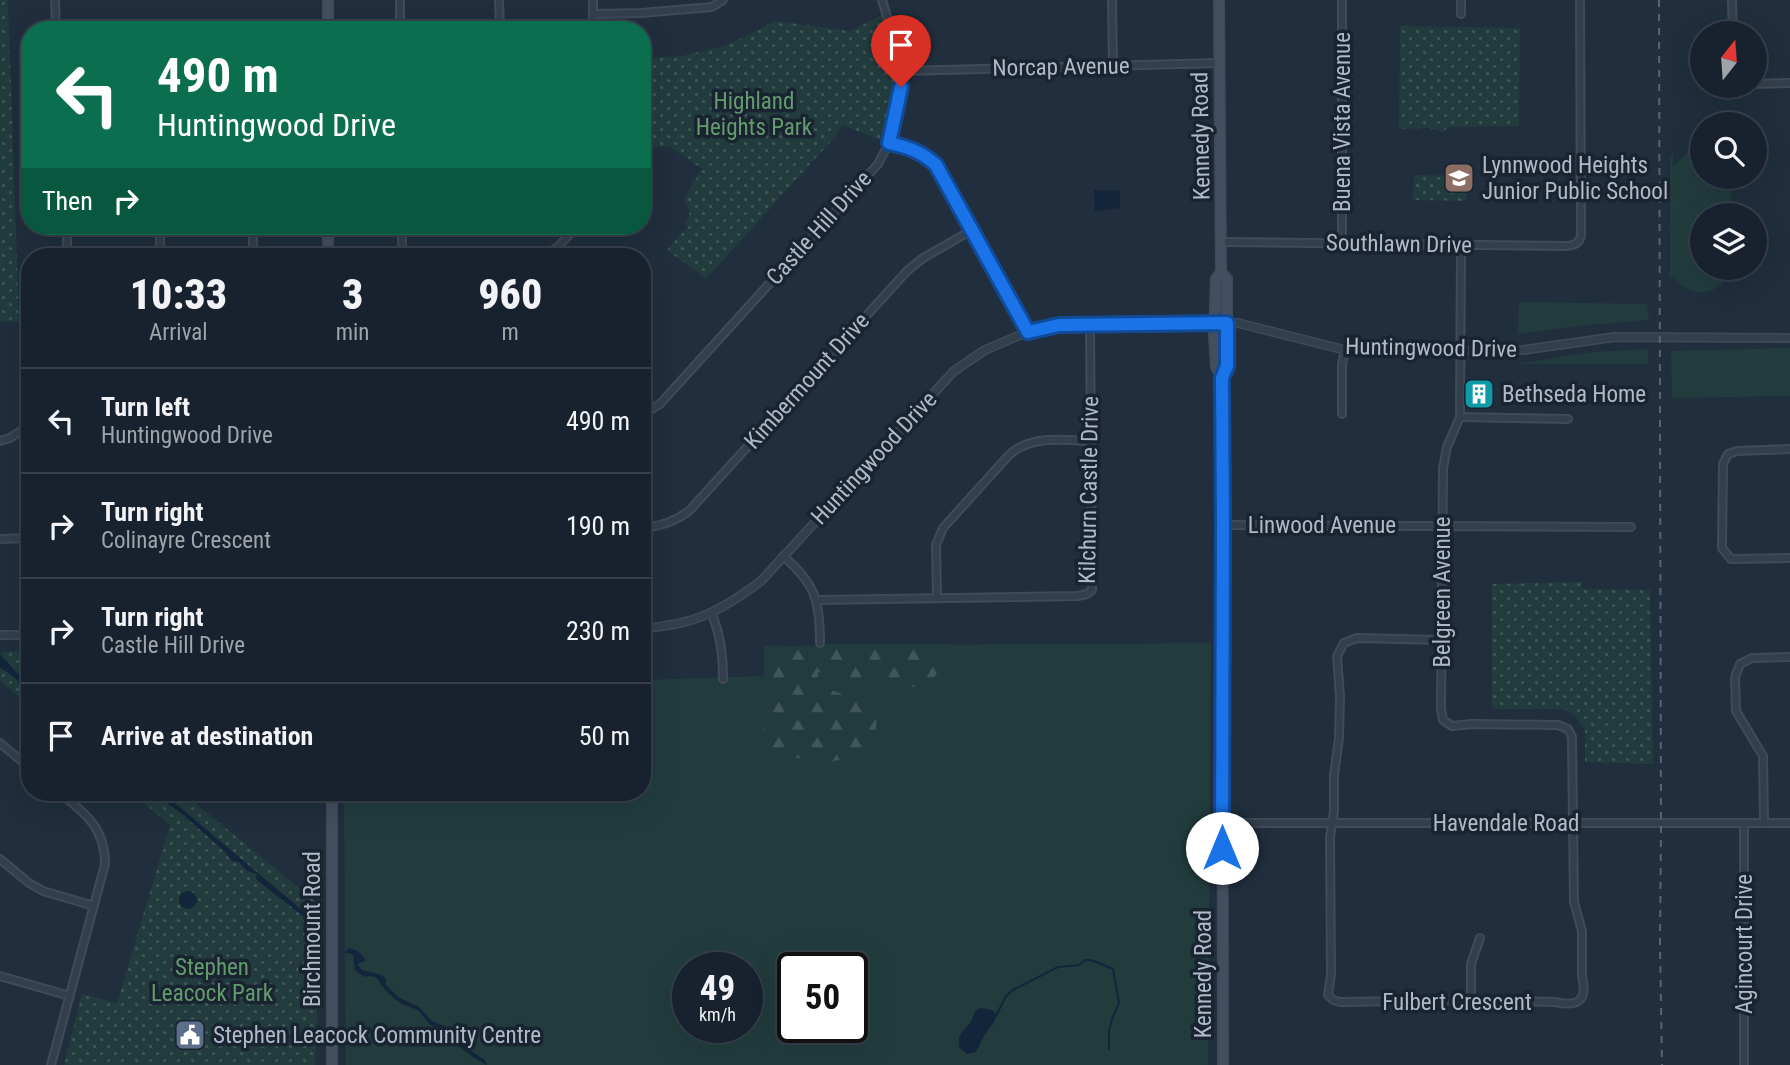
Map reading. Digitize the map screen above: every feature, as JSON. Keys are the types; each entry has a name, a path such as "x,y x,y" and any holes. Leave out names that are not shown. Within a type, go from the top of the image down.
{"main road":[{"path":"327,0 328,21"},
{"name":"Kennedy Road","path":"1219,0 1221,272 1216,279 1214,323 1216,367 1222,378"},
{"name":"Kennedy Road","path":"1221,272 1227,279 1227,366 1222,378 1223,1065"},
{"name":"Birchmount Road","path":"332,801 332,1065"}],"street":[{"path":"55,0 56,21"},
{"path":"400,0 400,21"},
{"path":"499,0 500,21"},
{"path":"593,0 593,21"},
{"path":"593,14 712,7 723,0"},
{"name":"Castle Hill Drive","path":"651,410 660,404 878,163 889,143 904,71 882,0"},
{"path":"1112,0 1113,65"},
{"name":"Buena Vista Avenue","path":"1342,0 1342,243"},
{"path":"1461,0 1461,14"},
{"name":"Southlawn Drive","path":"1221,242 1577,244 1581,235 1580,0"},
{"path":"1732,0 1732,21"},
{"name":"Norcap Avenue","path":"904,71 1219,64"},
{"path":"1768,84 1790,83"},
{"path":"889,143 919,152 936,165 1028,332"},
{"name":"Kimbermount Drive","path":"651,527 670,523 689,511 907,271 923,258 972,230"},
{"path":"556,248 569,235"},
{"name":"Belgreen Avenue","path":"1461,244 1460,417 1444,459 1443,720 1456,726 1558,725 1568,729 1572,740 1573,823"},
{"name":"Huntingwood Drive","path":"651,628 666,627 711,613 734,601 761,581 954,371 985,350 1028,332 1059,325 1238,323 1345,350 1461,352 1523,350 1615,337 1790,338"},
{"name":"Kilchurn Castle Drive","path":"817,600 1079,596 1092,590 1090,324"},
{"path":"1342,414 1342,364 1345,350"},
{"path":"1460,417 1568,419"},
{"path":"0,441 21,431"},
{"path":"937,597 936,545 943,528 1009,456 1028,443 1090,441"},
{"path":"1790,449 1737,451 1728,454 1723,464 1722,536 1722,548 1731,559 1790,558"},
{"name":"Linwood Avenue","path":"1223,525 1631,527"},
{"path":"0,538 21,538"},
{"path":"783,556 798,570 817,600 820,643"},
{"path":"711,613 718,627 723,656 723,679"},
{"path":"0,635 21,635"},
{"path":"1332,824 1339,738 1337,656 1340,647 1343,643 1357,638 1442,640"},
{"path":"1764,823 1763,756 1736,711 1735,677 1738,667 1752,658 1790,657"},
{"path":"0,743 21,760"},
{"path":"51,1065 105,864 104,846 99,832 70,801"},
{"name":"Havendale Road","path":"1222,823 1790,822"},
{"name":"Fulbert Crescent","path":"1332,824 1330,999 1340,1002 1471,1000 1567,1004 1581,999 1584,989 1582,931 1574,902 1573,823"},
{"name":"Agincourt Drive","path":"1744,823 1744,1065"},
{"path":"0,859 43,891 94,906"},
{"path":"1471,1000 1471,964 1480,938"},
{"path":"0,976 69,996"}],"green space":[{"path":"0,0 8,0 19,322 0,322"},
{"name":"Highland Heights Park","path":"884,14 896,72 896,92 883,141 842,125 835,137 706,279 667,250 688,226 685,225 690,212 684,198 692,181 694,182 702,169 669,146 651,147 651,58 682,56 727,45 776,21 850,31"},
{"path":"1400,26 1520,28 1519,126 1448,127 1443,132 1429,128 1399,129"},
{"path":"1688,153 1690,189 1730,189 1731,203 1690,203 1690,280 1725,280 1721,285 1706,292 1689,290 1674,277 1670,278 1670,154 1673,154 1673,166"},
{"path":"1414,175 1466,176 1466,201 1413,200"},
{"path":"1519,302 1647,304 1649,320 1518,334"},
{"path":"1790,348 1790,396 1672,398 1671,351"},
{"path":"1648,349 1648,364 1516,364 1592,352"},
{"path":"1582,582 1583,589 1650,590 1653,764 1585,762 1585,730 1576,717 1563,709 1492,709 1492,584"},
{"path":"1211,643 1208,1065 346,1065 344,801 651,801 651,680 764,676 764,646"},
{"path":"829,644 947,644 941,668 926,688 882,684 818,672 818,684 879,710 875,732 861,755 821,764 789,756 777,759 764,728 771,645 812,648"},
{"path":"21,650 21,698 0,681 0,653"},
{"name":"Stephen Leacock Park","path":"142,801 193,801 315,901 319,953 315,1065 64,1065 82,994 117,1003 170,825"}],"water":[{"path":"1094,190 1120,191 1120,208 1095,211"},
{"path":"0,654 21,676 21,684 9,673 0,668"},
{"path":"164,801 172,801 316,922 314,931 312,923 258,881 257,874 247,871 239,862 232,861 181,813"},
{"path":"188,891 194,894 197,900 194,906 188,909 182,906 179,900 182,894"},
{"path":"349,948 358,951 365,959 357,964 362,970 382,975 386,979 386,985 398,997 419,1007 432,1021 444,1026 485,1060 487,1065 452,1041 449,1035 429,1024 418,1010 395,999 376,977 364,977 355,970 353,954 345,953"},
{"path":"980,1008 994,1012 996,1018 976,1052 967,1054 959,1047 959,1038 971,1022 975,1011"}],"waterway":[{"path":"996,1016 1006,996 1013,990 1058,967 1079,965 1085,960 1091,960 1113,969 1119,1003 1109,1030 1109,1049"}],"railway":[{"path":"1659,0 1662,1065"}],"place":[{"name":"Lynnwood Heights Junior Public School","path":"1459,178"},
{"name":"Bethseda Home","path":"1479,394"},
{"name":"Stephen Leacock Community Centre","path":"190,1035"}],"route":[{"path":"901,87 889,143 919,152 936,165 1028,332 1059,325 1227,323 1227,366 1222,378 1222,848"}]}
